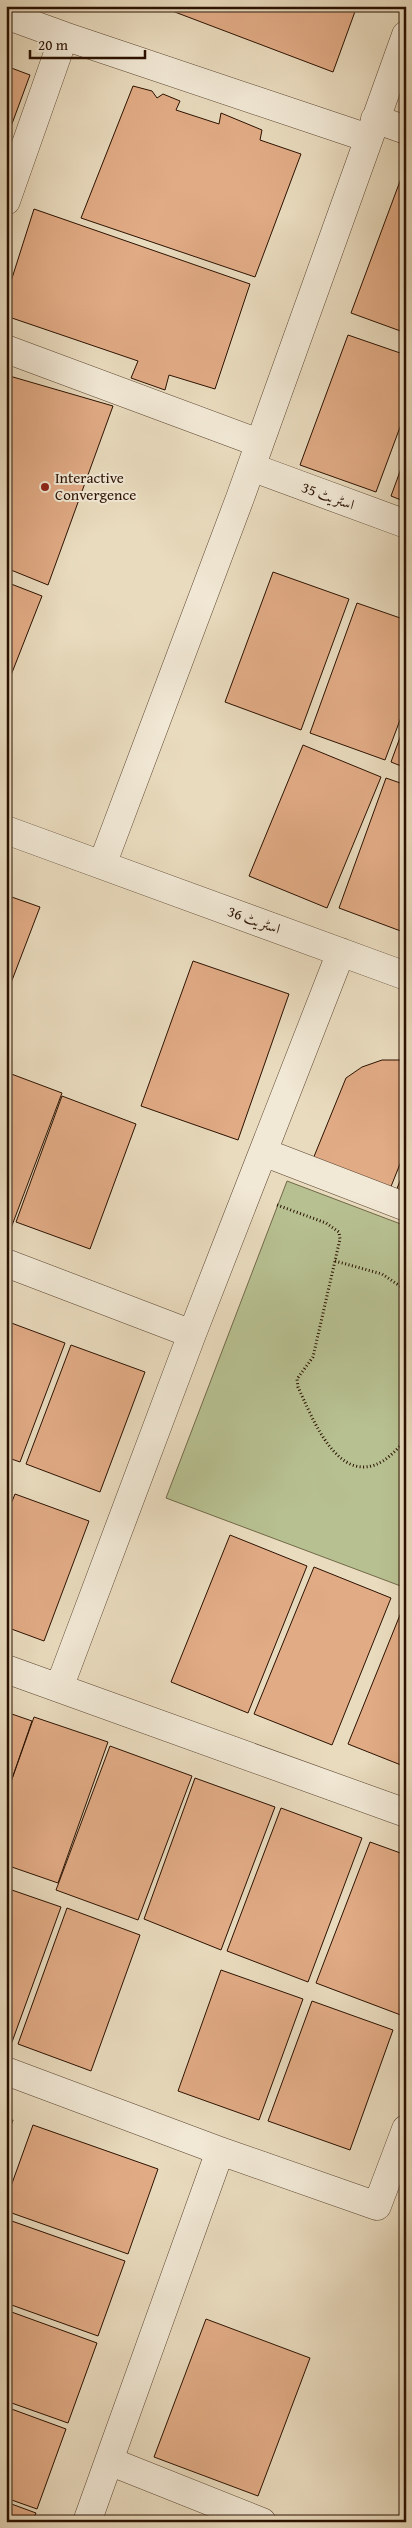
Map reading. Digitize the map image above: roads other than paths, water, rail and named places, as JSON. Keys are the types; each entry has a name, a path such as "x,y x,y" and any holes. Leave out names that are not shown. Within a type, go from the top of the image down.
{"street":[{"path":"6,14 64,36 372,129 406,130"},
{"path":"102,865 255,455 406,35"},
{"path":"6,201 64,36"},
{"name":"اسٹریٹ 35","path":"6,349 255,455 406,524"},
{"name":"اسٹریٹ 36","path":"6,830 406,976"},
{"path":"60,1688 192,1334 341,952"},
{"path":"263,1152 406,1207"},
{"path":"6,1262 192,1334"},
{"path":"6,1669 406,1813"},
{"path":"6,2071 220,2151 377,2206 406,2130"},
{"path":"87,2522 220,2151"},
{"path":"109,2461 262,2522"}],"place":[{"name":"Interactive Convergence","path":"45,487"}]}
